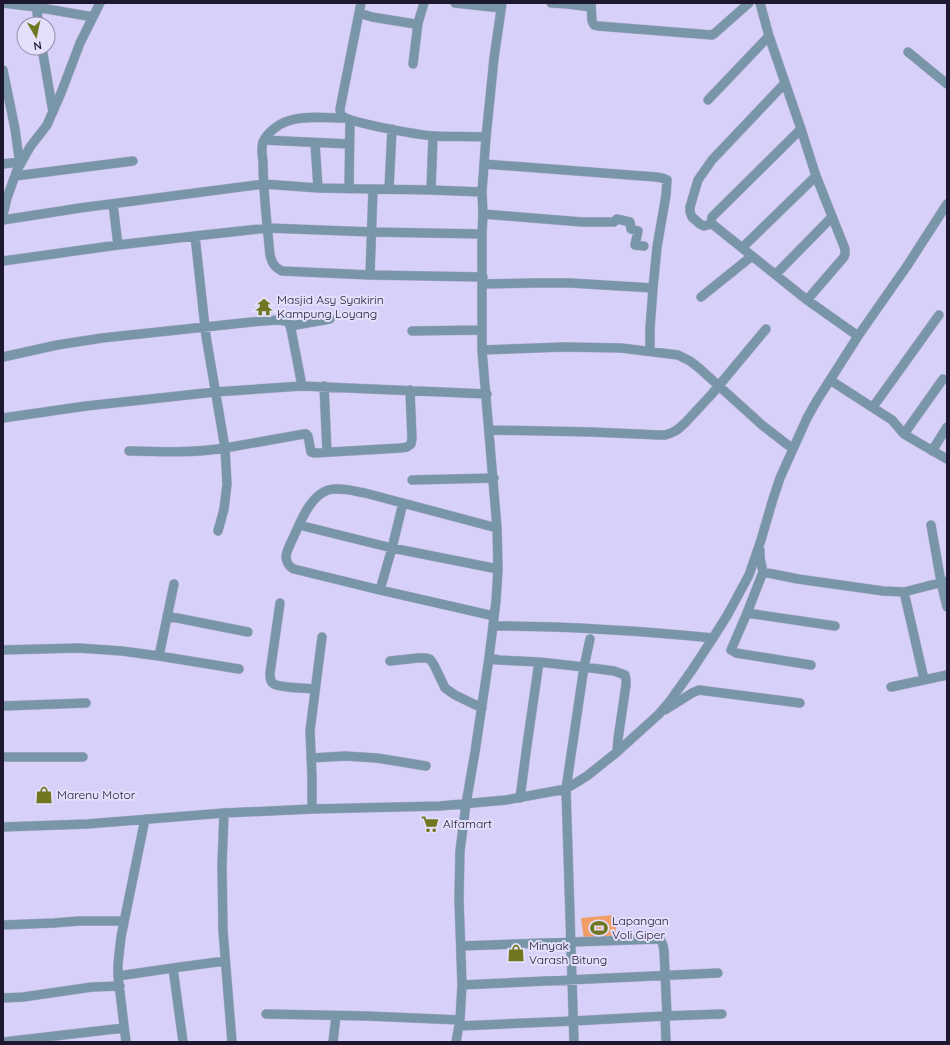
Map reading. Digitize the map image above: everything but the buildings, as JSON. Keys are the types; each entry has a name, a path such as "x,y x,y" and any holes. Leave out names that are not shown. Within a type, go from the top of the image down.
{"street":[{"path":"3,3 93,17"},
{"path":"3,215 7,198 20,163 30,147 43,131 53,113 80,43 100,3"},
{"path":"348,119 342,115 340,109 361,3"},
{"path":"413,64 418,22 424,3"},
{"path":"454,3 501,6 494,58 482,192 482,350 494,478 498,569 489,658 460,850 459,899 462,985 460,1023 456,1042"},
{"path":"551,3 591,5 592,21 594,25 598,26 712,35 748,3"},
{"path":"760,3 769,36 816,176 845,248 845,254 838,264 807,300"},
{"path":"36,7 38,16"},
{"path":"359,13 415,24 418,22"},
{"path":"708,100 769,36"},
{"path":"908,52 947,84"},
{"path":"43,56 53,113"},
{"path":"3,70 20,163"},
{"path":"711,223 704,226 700,224 692,217 690,212 690,207 698,180 712,160 785,84"},
{"path":"486,137 433,136 401,132 348,119 308,118 288,120 278,126 270,132 264,140 262,146 270,255 275,268 282,271 652,288"},
{"path":"348,119 349,189"},
{"path":"389,189 392,129"},
{"path":"711,223 712,217 801,129"},
{"path":"431,190 433,136"},
{"path":"264,140 349,144"},
{"path":"315,143 318,188"},
{"path":"15,176 133,161"},
{"path":"3,164 20,163"},
{"path":"484,164 648,176 666,180 666,195 652,288 650,351"},
{"path":"742,248 816,176"},
{"path":"3,220 264,184 318,188 482,192"},
{"path":"370,275 373,189"},
{"path":"113,204 118,245"},
{"path":"3,827 87,824 224,813 440,806 520,798 566,790 587,776 617,752 659,714 688,676 713,638 749,575 780,478 806,418 858,336 907,266 947,204"},
{"path":"483,214 582,222 614,222 617,219 630,222 631,229 638,231 635,245 644,246"},
{"path":"776,274 832,217"},
{"path":"711,223 807,300 858,336"},
{"path":"3,261 118,245 268,228 482,234"},
{"path":"195,236 205,327 225,448 227,484 224,509 218,531"},
{"path":"701,297 752,256"},
{"path":"873,407 939,315"},
{"path":"290,326 330,319"},
{"path":"3,357 79,342 114,337 278,320 289,323 302,386"},
{"path":"489,430 665,435 677,430 685,423 719,386 766,329"},
{"path":"412,331 482,330"},
{"path":"482,350 565,347 621,348 673,354 684,357 699,368 762,425 793,448"},
{"path":"904,434 943,379"},
{"path":"830,380 892,420 904,434 947,459"},
{"path":"3,418 86,406 215,392 302,386 486,394"},
{"path":"324,386 327,452"},
{"path":"130,451 202,451 304,434 308,436 311,452 314,453 407,447 411,444 412,439 410,390"},
{"path":"932,451 947,427"},
{"path":"412,480 494,478"},
{"path":"494,616 294,569 290,567 286,557 288,549 306,510 321,494 329,490 345,489 497,528"},
{"path":"380,590 403,503"},
{"path":"299,525 392,548 498,569"},
{"path":"931,525 944,582 947,607"},
{"path":"761,540 760,551 763,572 731,650 736,653 811,665"},
{"path":"763,572 798,579 883,591 904,592 944,582"},
{"path":"158,656 174,584"},
{"path":"904,592 924,679"},
{"path":"280,602 270,680 274,684 283,686 315,689"},
{"path":"747,613 835,626"},
{"path":"167,616 248,632"},
{"path":"493,626 586,628 713,638"},
{"path":"312,809 310,731 322,637"},
{"path":"574,1042 566,790 584,667 590,639"},
{"path":"3,650 79,648 122,651 239,669"},
{"path":"390,661 418,658 430,659 445,688 455,695 482,708"},
{"path":"489,658 584,667 623,673 626,676 626,685 617,752"},
{"path":"520,798 539,662"},
{"path":"891,687 947,675"},
{"path":"659,714 699,690 800,703"},
{"path":"3,706 86,703"},
{"path":"311,758 345,756 377,758 426,766"},
{"path":"3,757 83,757"},
{"path":"224,813 222,908 232,1042"},
{"path":"126,1042 118,976 119,950 145,819"},
{"path":"3,925 79,921 124,921"},
{"path":"461,946 659,939 663,944 666,976 666,1042"},
{"path":"118,976 225,962"},
{"path":"173,968 183,1042"},
{"path":"462,985 718,973"},
{"path":"3,998 23,997 92,987 120,986"},
{"path":"266,1014 367,1016 460,1023 573,1021 722,1014"},
{"path":"333,1042 336,1016"},
{"path":"3,1042 124,1028"}],"shaded area":[{"name":"Lapangan Voli Giper","path":"614,915 617,938 584,940 581,918"}],"place":[{"name":"Masjid Asy Syakirin Kampung Loyang","path":"264,307"},
{"name":"Marenu Motor","path":"44,795"},
{"name":"Alfamart","path":"430,824"},
{"name":"Lapangan Voli Giper","path":"599,928"},
{"name":"Minyak Varash Bitung","path":"516,953"}]}
